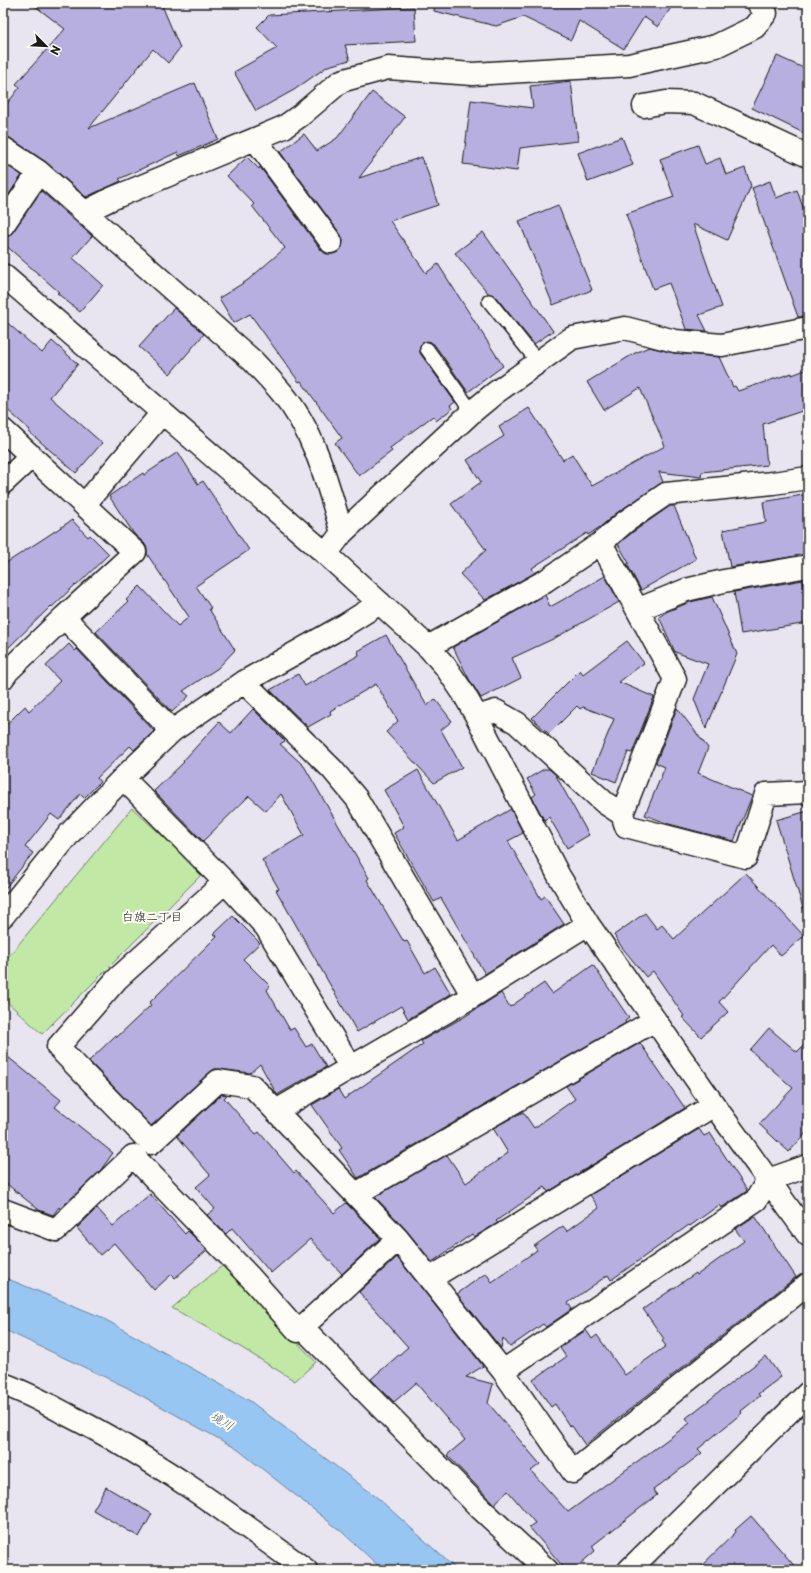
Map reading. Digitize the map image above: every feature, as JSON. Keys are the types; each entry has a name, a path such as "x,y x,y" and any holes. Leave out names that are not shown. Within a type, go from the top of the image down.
{"street":[{"path":"85,212 111,199 284,127 301,116 341,82 388,68 473,74 628,65 716,46 756,27 766,13 758,3"},
{"path":"644,106 666,102 694,103 808,156"},
{"path":"255,139 331,242"},
{"path":"3,148 39,172 85,212 253,361 283,393 310,438 319,460 342,533"},
{"path":"3,225 39,172"},
{"path":"3,275 326,554 428,647 444,666 464,694 477,717 559,876 588,924 714,1105 808,1235"},
{"path":"326,554 342,533 472,412 495,393 572,338 626,328 674,341 722,345 808,328"},
{"path":"84,505 162,413"},
{"path":"3,430 135,552 64,617 8,671 3,678"},
{"path":"3,483 32,456"},
{"path":"428,647 545,581 602,543 625,522 666,494 808,478"},
{"path":"602,543 676,679 622,814"},
{"path":"639,609 686,590 808,566"},
{"path":"3,916 70,833 123,778 172,731 244,682 346,625 380,603"},
{"path":"64,617 172,731"},
{"path":"244,682 332,769 357,799 473,996"},
{"path":"477,717 496,711 517,723 605,803 622,814 626,826 746,857 766,794 808,792"},
{"path":"123,778 225,882 266,927 350,1066"},
{"path":"225,882 117,979 58,1047 151,1143 218,1081 252,1086 398,1239 431,1278 503,1371 572,1472 808,1284"},
{"path":"276,1111 350,1066 473,996 588,924"},
{"path":"356,1194 655,1020"},
{"path":"431,1278 714,1105"},
{"path":"3,1210 56,1230 133,1156 250,1277 298,1331 398,1239"},
{"path":"503,1371 756,1200 768,1180 808,1166"},
{"path":"303,1328 411,1436 480,1508 547,1570"},
{"path":"3,1384 72,1416 124,1445 210,1500 306,1570"},
{"path":"629,1570 808,1393"}],"lane":[{"path":"489,301 538,362"},
{"path":"427,349 472,412"}],"green space":[{"path":"132,808 203,873 42,1034 3,998 3,963"},
{"path":"223,1265 316,1362 295,1381 229,1340 172,1308"}],"water":[{"name":"境川","path":"3,1277 99,1316 250,1401 379,1499 457,1570 383,1570 342,1532 237,1449 126,1387 3,1329"}],"building":[{"path":"31,3 161,3 180,48 168,63 153,49 89,128 195,83 218,139 179,156 178,152 119,179 121,181 86,197 46,162 10,138 3,136 3,109 20,87 16,84 65,29"},
{"path":"435,3 674,3 658,27 644,17 624,49 579,21 571,40 523,17 496,26 434,11"},
{"path":"414,7 416,41 345,45 350,60 328,66 294,90 256,111 234,72 277,48 257,27 269,15"},
{"path":"777,56 808,70 808,135 752,108"},
{"path":"571,81 578,141 520,148 517,171 463,164 471,100 533,108 530,86"},
{"path":"372,92 405,117 359,178 422,157 423,164 425,164 438,205 390,221 426,273 438,264 503,366 468,392 434,344 427,341 422,343 420,346 420,353 455,402 450,406 452,409 436,421 433,416 390,448 392,451 359,476 335,443 342,438 250,314 234,323 219,298 248,280 285,248 252,206 254,204 227,176 247,157 259,169 260,167 321,250 326,254 333,254 338,252 342,247 343,241 341,235 280,152 304,134 317,151 337,138"},
{"path":"622,137 633,165 588,182 578,153"},
{"path":"698,145 705,164 720,158 726,175 745,168 751,186 727,240 693,224 722,307 699,315 707,331 686,329 669,283 653,289 626,214 674,197 660,159"},
{"path":"3,163 22,175 3,203"},
{"path":"770,181 776,198 797,190 808,222 808,316 798,317 752,188"},
{"path":"41,191 92,236 73,258 103,285 80,312 3,243 3,237 9,236 13,232"},
{"path":"558,205 592,290 553,305 519,221"},
{"path":"483,232 553,331 534,344 495,296 488,293 455,253"},
{"path":"174,308 204,334 170,374 139,347"},
{"path":"3,319 42,353 52,341 78,364 50,397 102,443 76,473 28,431 30,430 3,406"},
{"path":"649,347 674,353 719,357 733,387 735,386 738,391 808,369 808,409 763,424 767,465 702,472 701,477 659,472 663,482 618,512 588,535 587,533 532,568 535,573 485,600 460,574 486,550 451,504 481,482 467,460 504,436 499,427 529,408 563,460 572,454 592,486 665,446 640,388 604,410 587,382 635,353"},
{"path":"178,452 198,484 203,481 249,550 196,586 211,608 209,609 235,650 218,668 183,691 189,696 172,712 96,632 128,602 126,600 140,586 178,626 189,617 147,554 147,548 144,543 134,534 109,496"},
{"path":"808,494 808,554 730,567 723,530 766,522 763,502"},
{"path":"670,506 674,506 696,559 641,590 627,564 629,563 618,544"},
{"path":"72,520 88,537 90,535 109,554 76,586 75,585 52,607 51,606 3,653 3,565"},
{"path":"605,576 619,602 555,638 512,658 521,678 481,698 469,679 453,647 545,595 550,607"},
{"path":"803,580 808,610 808,623 741,634 734,592"},
{"path":"712,597 737,654 706,729 694,699 708,664 675,652 659,617 666,612 690,602"},
{"path":"386,635 427,706 435,699 452,721 441,730 462,767 434,783 386,732 398,721 376,684 330,711 331,714 308,727 270,690 298,674 305,686 359,655 358,651"},
{"path":"627,641 644,663 619,682 654,697 632,753 628,752 616,782 592,772 614,719 583,707 580,709 577,706 549,734 532,718 580,670 583,674"},
{"path":"69,644 75,651 77,649 154,731 134,750 130,746 97,778 100,782 84,798 80,794 59,820 51,814 25,847 33,853 3,891 3,728 25,706 29,711 60,681 46,666"},
{"path":"677,708 708,748 698,773 752,796 734,841 669,824 645,815 665,767 656,763"},
{"path":"253,709 285,741 280,744 304,766 369,878 367,880 404,942 407,941 425,973 435,967 451,994 408,1019 401,1006 357,1032 276,890 279,889 262,860 304,835 281,794 266,811 249,796 203,841 154,791 184,762 183,761 219,722 231,733"},
{"path":"544,769 549,769 555,774 589,835 567,848 549,817 544,820 532,797 536,794 527,779"},
{"path":"418,770 458,840 511,809 523,833 508,841 541,899 545,896 564,924 485,974 441,898 434,902 394,833 404,827 384,790"},
{"path":"808,811 808,907 803,908 776,820"},
{"path":"746,873 804,936 781,956 771,945 719,1002 728,1012 701,1037 682,1017 684,1016 653,971 646,977 614,935 645,913 657,929 662,925 674,939"},
{"path":"233,916 260,943 243,959 270,986 267,990 290,1030 294,1028 306,1047 312,1044 326,1067 277,1095 260,1064 250,1073 214,1069 151,1126 89,1061 151,1005 149,1003 217,936 214,934"},
{"path":"593,965 629,1018 625,1021 626,1023 358,1178 339,1150 342,1148 312,1105 338,1089 344,1099 423,1044 421,1041 464,1017 501,993 510,1007 544,983 552,994"},
{"path":"769,1028 797,1052 808,1041 808,1131 789,1152 759,1124 793,1088 750,1050"},
{"path":"640,1043 685,1108 548,1192 545,1187 496,1221 498,1223 474,1237 472,1234 432,1262 407,1231 375,1197 447,1155 466,1183 508,1153 493,1128 523,1112 534,1128 575,1099 566,1086"},
{"path":"3,1053 61,1100 55,1107 113,1153 100,1171 60,1209 59,1207 53,1215 39,1210 3,1181"},
{"path":"222,1094 227,1095 224,1098 256,1134 259,1132 294,1173 296,1171 334,1213 346,1203 380,1238 342,1274 310,1239 271,1273 232,1228 226,1234 207,1215 215,1209 196,1187 210,1175 177,1136"},
{"path":"699,1129 704,1136 710,1133 747,1191 721,1208 719,1205 611,1280 608,1275 568,1303 572,1309 546,1327 543,1324 510,1347 503,1338 501,1348 457,1294 486,1273 492,1282 537,1250 534,1246 563,1226 567,1231 599,1208 590,1195"},
{"path":"150,1194 185,1234 188,1231 207,1250 175,1278 172,1274 154,1290 114,1243 100,1255 77,1228 97,1208 113,1226"},
{"path":"755,1216 796,1277 585,1445 572,1426 570,1427 555,1404 551,1407 533,1380 566,1357 560,1348 586,1330 592,1339 597,1335 625,1375 666,1346 662,1341 664,1339 643,1309 696,1273 697,1275 744,1241 735,1229"},
{"path":"397,1257 483,1366 466,1377 493,1384 488,1403 540,1464 531,1471 568,1512 690,1423 686,1418 766,1356 781,1377 758,1394 760,1396 741,1411 742,1413 698,1449 702,1453 653,1490 657,1495 592,1546 595,1551 573,1570 566,1570 529,1527 535,1523 508,1491 494,1504 447,1455 465,1440 416,1383 394,1402 371,1379 408,1347 359,1292"},
{"path":"106,1487 152,1514 139,1537 93,1510"},
{"path":"751,1516 798,1570 697,1570 736,1532 735,1530"}],"district":[{"name":"白旗二丁目","path":"152,917"}]}
